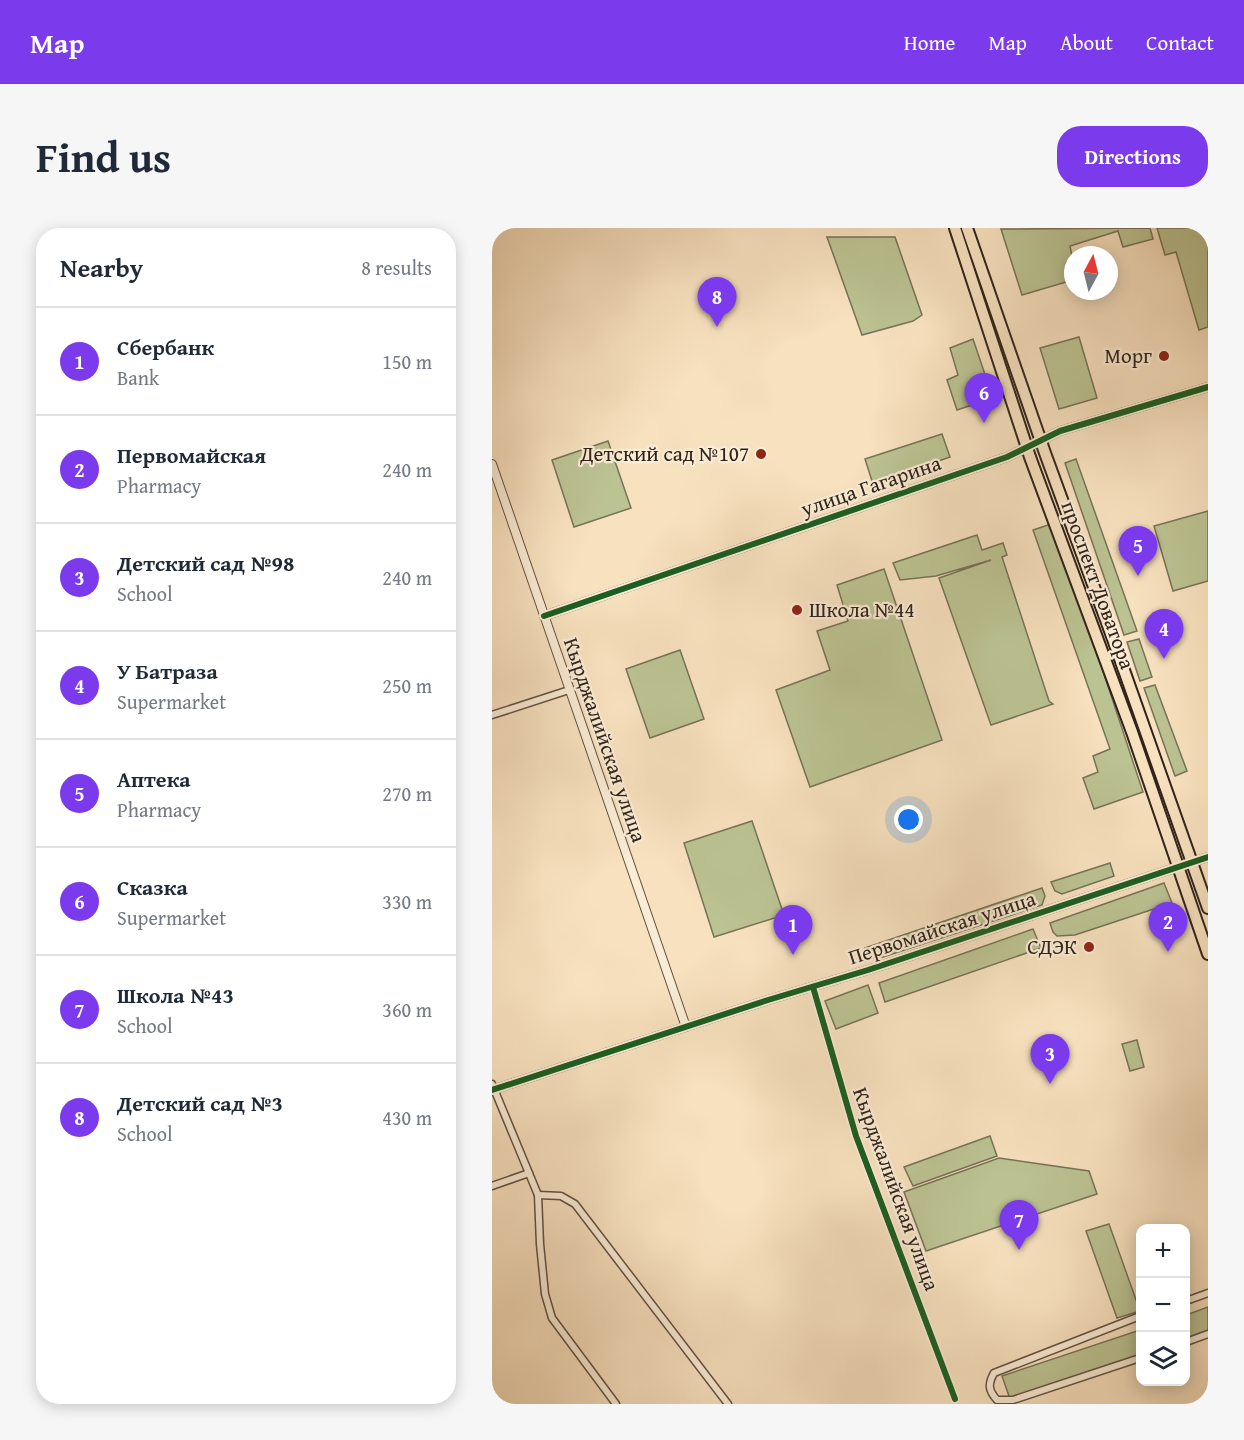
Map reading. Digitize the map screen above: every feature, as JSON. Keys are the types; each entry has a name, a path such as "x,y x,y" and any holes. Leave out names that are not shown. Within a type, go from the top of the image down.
{"main road":[{"name":"проспект Доватора","path":"955,228 1027,447 1132,732 1208,954"},
{"name":"проспект Доватора","path":"967,228 1040,441 1208,908"}],"street":[{"name":"улица Гагарина","path":"544,616 1007,457 1060,431 1208,387"},
{"name":"Кырджалийская улица","path":"492,464 686,1027"},
{"path":"492,715 569,690"},
{"name":"Первомайская улица","path":"493,1088 813,987 1208,857"},
{"name":"Кырджалийская улица","path":"813,987 856,1136 955,1399"},
{"path":"493,1088 538,1195 546,1304 565,1337 616,1404"},
{"path":"492,1186 529,1173"},
{"path":"538,1195 561,1196 575,1204 728,1404"},
{"path":"1190,1299 1208,1293"},
{"path":"1136,1318 994,1373 989,1383 992,1395 997,1400 1013,1401 1136,1359"},
{"path":"1190,1340 1208,1334"}],"green space":[{"path":"1150,228 1153,239 1123,247 1118,231 1064,246 1064,283 1022,295 1001,229"},
{"path":"1157,228 1208,228 1208,327 1199,330 1176,252 1165,255"},
{"path":"827,237 895,237 922,315 913,321 862,335"},
{"path":"1079,337 1097,398 1059,409 1040,348"},
{"path":"973,339 993,398 957,410 947,380 958,375 950,348"},
{"path":"942,434 950,457 873,484 865,459"},
{"path":"608,441 631,508 574,527 552,460"},
{"path":"1076,459 1137,631 1124,635 1065,463"},
{"path":"1208,511 1208,581 1173,591 1154,526"},
{"path":"1054,523 1143,792 1094,809 1083,778 1098,772 1093,756 1110,749 1033,530"},
{"path":"977,535 982,550 1003,543 1007,555 1002,557 1049,701 1053,704 991,725 939,578 991,560 936,576 900,580 893,563"},
{"path":"884,569 942,740 810,787 776,690 830,670 817,631 848,621 837,585"},
{"path":"1139,639 1152,677 1140,681 1127,642"},
{"path":"680,650 704,719 650,738 626,669"},
{"path":"1155,685 1187,771 1175,776 1144,688"},
{"path":"752,821 784,915 714,937 684,843"},
{"path":"1110,863 1114,876 1062,894 1055,891 1051,882"},
{"path":"1164,883 1172,903 1075,935 1057,936 1053,932 1050,923"},
{"path":"1042,888 1045,896 1042,905 877,959 868,955 865,948"},
{"path":"1033,929 1041,948 885,1002 879,983"},
{"path":"868,985 878,1013 836,1029 825,1001"},
{"path":"1137,1040 1144,1067 1130,1071 1122,1044"},
{"path":"990,1136 997,1156 913,1186 904,1167"},
{"path":"999,1158 1089,1171 1097,1194 926,1251 904,1192"},
{"path":"1109,1224 1136,1300 1136,1312 1117,1318 1086,1231"},
{"path":"1208,1307 1208,1333 1190,1339 1190,1314"},
{"path":"1136,1331 1136,1356 1010,1399 1002,1376"}],"cycle path":[{"path":"544,616 1007,457 1060,431 1208,387"},
{"path":"492,1090 768,1000 868,970 1208,857"},
{"path":"813,987 856,1136 955,1399"}],"place":[{"name":"Детский сад №3","path":"717,327"},
{"name":"Морг","path":"1164,356"},
{"name":"Сказка","path":"984,423"},
{"name":"Детский сад №107","path":"761,454"},
{"name":"Аптека","path":"1138,576"},
{"name":"Школа №44","path":"797,610"},
{"name":"У Батраза","path":"1164,659"},
{"name":"СДЭК","path":"1089,947"},
{"name":"Первомайская","path":"1168,952"},
{"name":"Сбербанк","path":"793,955"},
{"name":"Детский сад №98","path":"1050,1084"},
{"name":"Школа №43","path":"1019,1250"}]}
